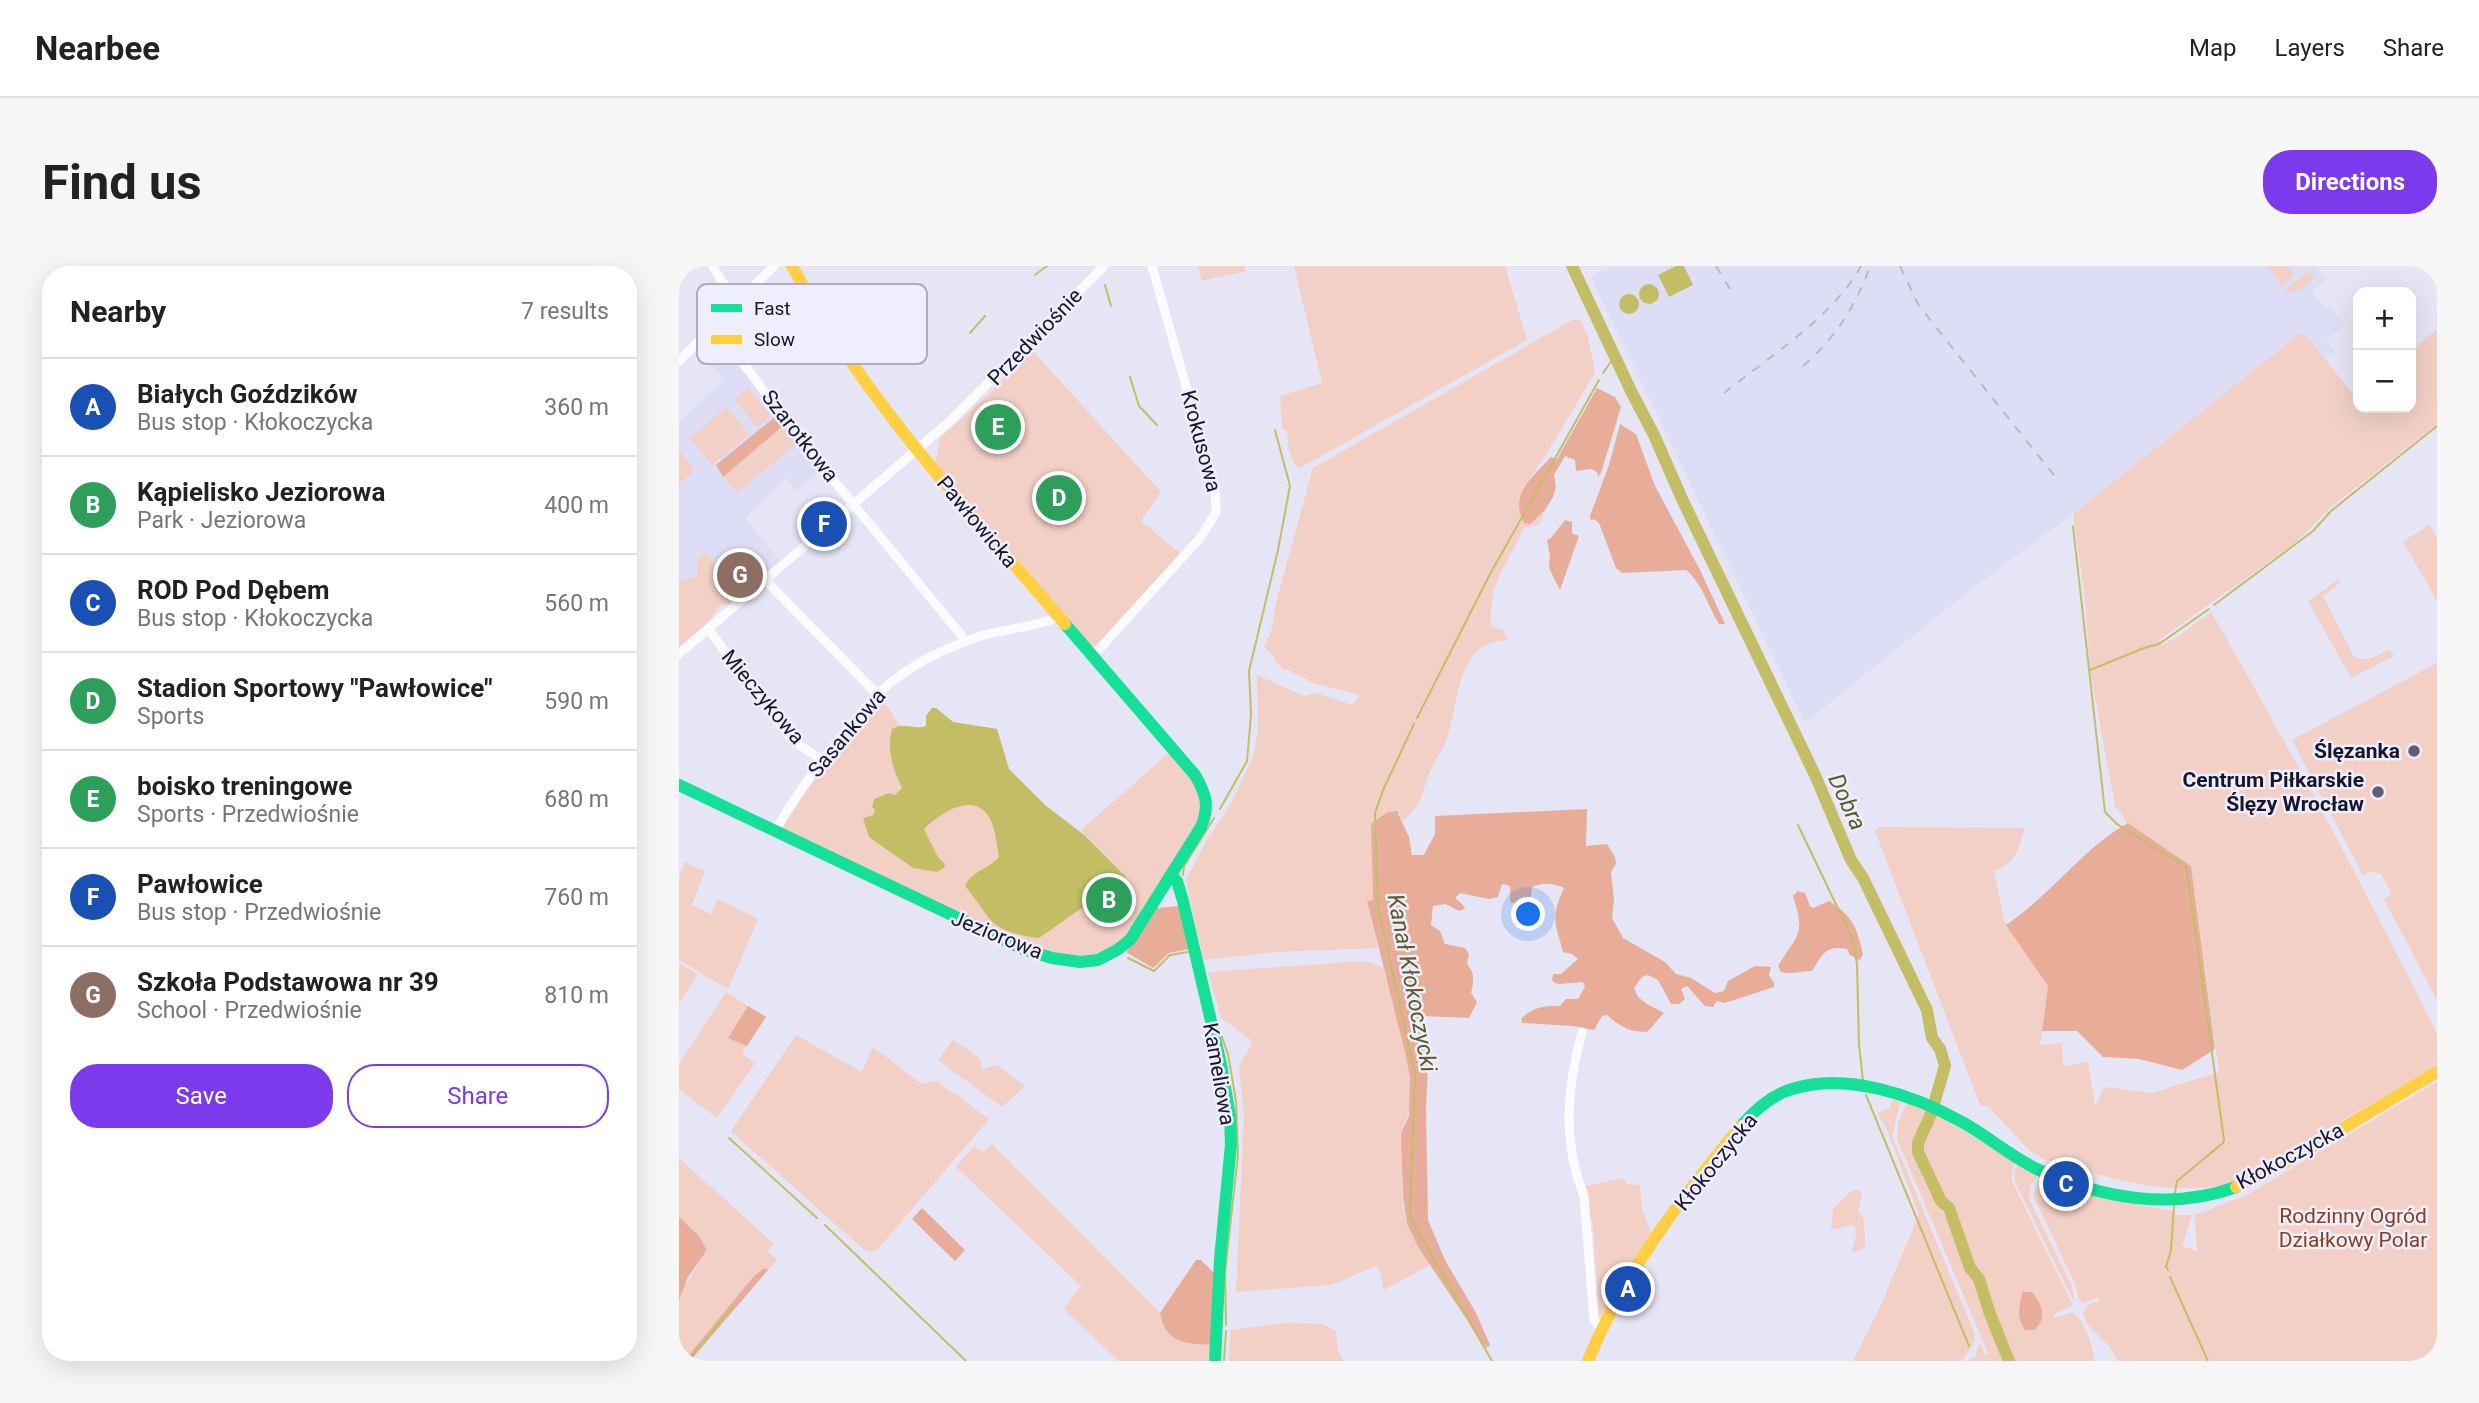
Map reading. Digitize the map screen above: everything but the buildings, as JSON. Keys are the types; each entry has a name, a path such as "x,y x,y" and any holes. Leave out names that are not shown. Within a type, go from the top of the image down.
{"street":[{"path":"713,266 724,284"},
{"path":"758,284 774,266"},
{"name":"Pawłowicka","path":"792,266 801,284"},
{"name":"Przedwiośnie","path":"679,654 978,395 1104,266"},
{"name":"Krokusowa","path":"1092,657 1190,552 1211,524 1216,512 1215,489 1152,266"},
{"path":"679,361 697,344"},
{"name":"Szarotkowa","path":"744,364 803,443 966,641"},
{"name":"Pawłowicka","path":"854,364 916,450 1184,762"},
{"path":"765,580 877,694"},
{"name":"Sasankowa","path":"775,832 794,798 822,760 877,694 895,678 966,641 1008,628 1044,623 1058,617"},
{"name":"Mieczykowa","path":"708,629 793,741 822,760"},
{"name":"Jeziorowa","path":"679,785 1020,948 1055,958 1084,962 1095,961 1115,953 1130,940 1209,811 1203,790 1184,762"},
{"name":"Kameliowa","path":"1171,876 1177,881 1183,901 1221,1064 1230,1116 1231,1144 1220,1259 1215,1361"},
{"path":"1582,1032 1571,1077 1569,1141 1584,1196 1594,1320 1601,1329"},
{"name":"Kłokoczycka","path":"1588,1361 1601,1329 1625,1284 1657,1235 1744,1124 1771,1099 1797,1087 1815,1084 1878,1091 1921,1102 1942,1110 2042,1171 2131,1198 2174,1201 2249,1183 2437,1072"}],"shaded area":[{"path":"1614,266 2316,266 2326,279 2312,291 2325,308 2329,306 2345,325 2326,340 2335,352 2326,360 2306,335 2299,334 2073,514 1974,587 1805,723 1591,277"},
{"path":"1676,266 1684,266 1693,285 1669,297 1658,275"},
{"path":"1649,284 1656,287 1659,294 1656,301 1649,304 1642,301 1639,294 1642,287"},
{"path":"1629,294 1636,297 1639,304 1636,311 1629,314 1622,311 1619,304 1622,297"},
{"path":"711,364 742,364 765,399 765,406 778,416 820,471 796,491 785,478 745,518 780,561 740,595 705,552 699,557 696,577 679,581 679,423 724,379"},
{"path":"1597,388 1615,397 1621,407 1601,473 1598,477 1597,472 1591,469 1576,471 1575,460 1565,456 1554,475 1556,487 1553,497 1545,510 1530,524 1524,523 1519,503 1521,494 1530,479 1551,457 1557,459"},
{"path":"776,416 784,425 723,477 716,465"},
{"path":"1620,424 1636,434 1655,486 1700,570 1725,624 1719,624 1701,588 1686,570 1622,573 1616,568 1599,523 1594,519 1591,521 1590,516 1609,465"},
{"path":"1565,520 1572,522 1572,533 1579,536 1560,590 1549,568 1547,540"},
{"path":"932,708 936,708 953,722 997,729 1009,769 1045,805 1084,835 1126,877 1039,938 1000,928 987,916 965,886 971,877 999,857 992,824 980,808 963,805 954,808 924,829 938,857 945,864 944,868 937,872 913,868 869,837 863,818 873,815 874,799 889,793 895,795 902,788 891,759 892,729 901,726 926,726 926,716"},
{"path":"1587,809 1586,846 1607,844 1615,857 1616,864 1611,872 1614,900 1612,918 1623,938 1665,962 1676,974 1691,978 1715,993 1724,991 1728,981 1755,966 1771,967 1769,975 1774,987 1725,1003 1717,1001 1713,1007 1705,1006 1687,986 1681,989 1685,999 1679,1004 1671,1004 1658,980 1648,975 1642,977 1634,988 1638,997 1664,1013 1647,1032 1625,1028 1607,1015 1602,1016 1594,1030 1522,1023 1521,1019 1534,1010 1560,1006 1566,999 1578,999 1585,987 1583,982 1558,984 1552,981 1553,974 1561,974 1578,959 1563,952 1556,926 1555,914 1564,888 1548,884 1532,887 1530,904 1523,906 1510,902 1510,886 1502,884 1498,897 1489,899 1460,893 1455,898 1465,909 1459,911 1446,904 1433,906 1431,925 1440,931 1445,944 1465,948 1469,954 1467,964 1473,977 1471,993 1477,1002 1469,1018 1423,1016 1429,1043 1426,1109 1428,1220 1445,1260 1476,1313 1490,1345 1486,1348 1418,1247 1407,1224 1403,1196 1401,1133 1409,1116 1410,1079 1367,901 1373,900 1371,824 1387,812 1397,811 1409,837 1412,855 1424,855 1435,834 1435,816"},
{"path":"2128,823 2191,866 2215,1049 2182,1070 2139,1059 2103,1057 2077,1031 2042,1031 2048,986 2006,925 2096,846"},
{"path":"1798,891 1805,893 1813,908 1829,901 1849,918 1861,945 1863,954 1860,960 1850,955 1847,949 1833,948 1825,952 1812,971 1781,972 1778,966 1798,934 1799,919 1793,896"},
{"path":"1179,906 1188,949 1169,953 1153,968 1126,952 1157,908"},
{"path":"748,1006 766,1017 747,1046 728,1038"},
{"path":"922,1208 965,1250 955,1261 912,1219"},
{"path":"679,1217 699,1236 707,1250 688,1277 679,1300"},
{"path":"1196,1260 1201,1260 1215,1274 1212,1345 1186,1342 1172,1337 1160,1313"},
{"path":"764,1268 768,1270 690,1361 684,1361 753,1277"},
{"path":"2023,1292 2032,1292 2041,1307 2041,1321 2034,1330 2025,1330 2020,1321"}],"green space":[{"path":"1198,266 1244,266 1246,271 1202,281"},
{"path":"1294,266 1505,266 1527,340 1300,468 1294,464 1287,431 1282,429 1280,396 1322,383"},
{"path":"2267,266 2287,266 2295,275 2282,286"},
{"path":"2309,271 2315,278 2296,291 2282,292"},
{"path":"1574,319 1581,321 1588,337 1595,373 1523,489 1519,501 1536,519 1545,510 1539,525 1525,527 1495,587 1491,627 1504,630 1507,640 1489,643 1477,652 1468,664 1461,678 1446,741 1431,769 1417,806 1403,821 1397,811 1387,812 1371,824 1373,901 1367,902 1378,948 1277,952 1203,960 1186,880 1205,843 1230,805 1253,757 1258,727 1257,675 1304,696 1316,693 1352,705 1360,695 1314,683 1284,670 1264,647 1271,632 1275,607 1313,468"},
{"path":"2437,329 2437,424 2331,507 2295,543 2159,640 2161,645 2176,638 2211,612 2327,821 2437,1033 2437,1065 2246,1177 2219,1186 2167,1188 2146,1185 2043,1159 2030,1151 1988,1106 1980,1105 1875,831 1879,827 2025,828 2012,859 1994,871 2004,921 2048,986 2040,1045 2062,1043 2063,1066 2088,1062 2095,1106 2105,1087 2152,1093 2219,1072 2191,866 2128,823 2115,806 2090,670 2085,599 2073,514 2299,334 2306,335 2353,394 2353,413 2416,413 2416,347"},
{"path":"1032,350 1161,492 1141,521 1182,555 1097,647 1087,645 935,467 940,438"},
{"path":"748,387 771,416 757,427 734,399"},
{"path":"726,407 749,434 712,465 690,438"},
{"path":"784,425 795,439 793,447 738,492 723,477"},
{"path":"679,450 695,470 679,484"},
{"path":"2430,525 2437,539 2437,601 2403,541"},
{"path":"705,552 740,595 729,604 721,605 707,623 679,647 679,581 696,577 699,557"},
{"path":"2338,580 2340,583 2323,596 2353,655 2366,659 2390,649 2394,656 2351,678 2308,601"},
{"name":"Centrum Piłkarskie Ślęzy Wrocław","path":"2437,663 2437,1000 2384,899 2392,894 2381,874 2371,871 2363,875 2292,740"},
{"path":"881,696 899,725 921,728 926,726 926,716 932,708 936,708 953,722 997,729 1009,769 1045,805 1083,834 1082,829 1170,752 1195,781 1205,809 1129,936 1096,957 1067,956 1024,945 784,830 783,826 819,773"},
{"path":"685,862 705,871 692,905 711,914 718,899 758,919 728,989 679,960 679,877"},
{"path":"1366,961 1383,967 1404,1047 1410,1092 1409,1110 1404,1123 1403,1203 1408,1227 1430,1265 1384,1290 1380,1271 1376,1266 1331,1285 1236,1292 1244,1116 1239,1070 1252,1045 1251,1040 1221,1018 1208,972"},
{"path":"679,964 698,974 679,1004"},
{"path":"726,992 748,1006 729,1038 747,1046 742,1054 755,1063 717,1118 679,1089 679,1064"},
{"path":"796,1035 862,1072 873,1047 922,1084 937,1081 989,1119 878,1249 872,1252 863,1249 731,1131"},
{"path":"953,1039 980,1059 982,1069 997,1065 1025,1086 1002,1107 938,1060"},
{"name":"Rodzinny Ogród Działkowy Polar","path":"2437,1082 2437,1361 2118,1361 2109,1346 2087,1324 2083,1313 2087,1306 2099,1301 2099,1297 2083,1303 2079,1299 2075,1284 2033,1195 2042,1178 2108,1199 2173,1211 2177,1215 2192,1215 2182,1246 2197,1251 2195,1215 2247,1195"},
{"path":"1894,1098 1898,1098 1900,1104 1892,1136 1975,1334 1974,1343 1962,1361 1853,1361 1880,1307 1919,1215 1888,1132 1878,1113 1890,1107"},
{"path":"1908,1102 1936,1114 2015,1162 2012,1181 2073,1305 2053,1315 2055,1318 2072,1312 2077,1316 2088,1334 2095,1361 2013,1361 1953,1209 1944,1198 1929,1167 1923,1169 2007,1361 1968,1361 1971,1357 1975,1358 1979,1342 1985,1355 1988,1353 1897,1139 1898,1122"},
{"path":"992,1144 1160,1313 1172,1337 1186,1342 1212,1345 1212,1361 1118,1361 1064,1309 1081,1286 956,1167 974,1146 983,1152"},
{"path":"679,1158 774,1244 768,1251 777,1260 768,1270 764,1268 753,1277 684,1361 679,1361 679,1300 682,1290 707,1250 699,1236 679,1217"},
{"path":"2017,1163 2038,1173 2030,1187 2029,1199 2072,1286 2074,1302 2015,1182"},
{"path":"1624,1178 1626,1184 1640,1185 1642,1210 1651,1232 1599,1318 1593,1228 1585,1186"},
{"path":"1856,1189 1862,1193 1858,1212 1864,1219 1865,1247 1855,1252 1852,1249 1857,1232 1853,1225 1831,1228 1833,1209"},
{"path":"1285,1323 1322,1324 1336,1331 1338,1351 1344,1361 1229,1361 1230,1330"}],"waterway":[{"path":"1035,275 1047,266"},
{"name":"Dobra","path":"1572,266 1815,775 1851,860 1863,878 1927,1010 1932,1038 1940,1049 1945,1066 1931,1114 1918,1143 1918,1152 1941,1201 1949,1208 1970,1268 1979,1279 2009,1361"},
{"path":"1105,285 1111,306"},
{"path":"970,333 985,316"},
{"name":"Kanał Kłokoczycki","path":"1603,373 1615,356"},
{"path":"1130,377 1139,406 1157,425"},
{"name":"Kanał Kłokoczycki","path":"1417,718 1489,576 1599,380"},
{"path":"2214,605 2313,531 2331,511 2437,426"},
{"path":"1220,809 1247,761 1251,715 1249,671 1278,550 1290,486 1275,430"},
{"path":"2073,526 2105,812 2117,824 2186,867 2187,871 2224,1140 2177,1181 2175,1193"},
{"path":"2090,670 2159,644 2209,609"},
{"name":"Kanał Kłokoczycki","path":"1414,724 1375,813 1378,907 1415,1073 1410,1217 1492,1361"},
{"path":"1183,875 1184,866 1214,818"},
{"path":"1798,825 1853,940 1857,964 1859,1045 1863,1080"},
{"path":"1128,958 1154,971 1170,955 1188,952"},
{"path":"1219,1029 1228,1054 1236,1101 1238,1154 1225,1273 1226,1325"},
{"path":"1866,1095 1969,1346"},
{"path":"729,1138 817,1218"},
{"path":"2168,1270 2166,1267 2171,1250 2174,1206"},
{"path":"825,1225 966,1361"},
{"path":"2170,1277 2208,1361"},
{"path":"688,1361 733,1307"},
{"path":"1224,1361 1226,1331"}],"railway":[{"path":"1716,266 1730,289"},
{"path":"1724,393 1818,318 1835,302 1861,266"},
{"path":"1803,366 1825,345 1843,320 1870,266"},
{"path":"1900,266 1918,304 2057,479"}],"traffic: fast":[{"path":"679,785 1023,949 1052,958 1080,962 1098,960 1130,940 1201,827 1205,800 1195,775 1065,624"},
{"path":"1171,876 1177,881 1183,901 1221,1064 1230,1116 1231,1144 1220,1259 1215,1361"},
{"path":"1741,1126 1764,1104 1792,1089 1813,1084 1857,1085 1880,1089 1923,1103 1972,1128 2029,1165 2087,1188 2161,1200 2211,1194 2236,1187"}],"traffic: slow":[{"path":"792,266 802,284"},
{"path":"852,364 919,452 1065,624"},
{"path":"2236,1187 2290,1160 2437,1072"},
{"path":"1588,1361 1636,1267 1675,1209 1741,1126"}],"place":[{"name":"boisko treningowe","path":"998,427"},
{"name":"Stadion Sportowy \"Pawłowice\"","path":"1059,498"},
{"name":"Pawłowice","path":"824,524"},
{"name":"Szkoła Podstawowa nr 39","path":"740,575"},
{"name":"Ślęzanka","path":"2414,751"},
{"name":"Centrum Piłkarskie Ślęzy Wrocław","path":"2378,792"},
{"name":"Kąpielisko Jeziorowa","path":"1109,900"},
{"name":"ROD Pod Dębem","path":"2066,1184"},
{"name":"Białych Goździków","path":"1628,1289"}]}
